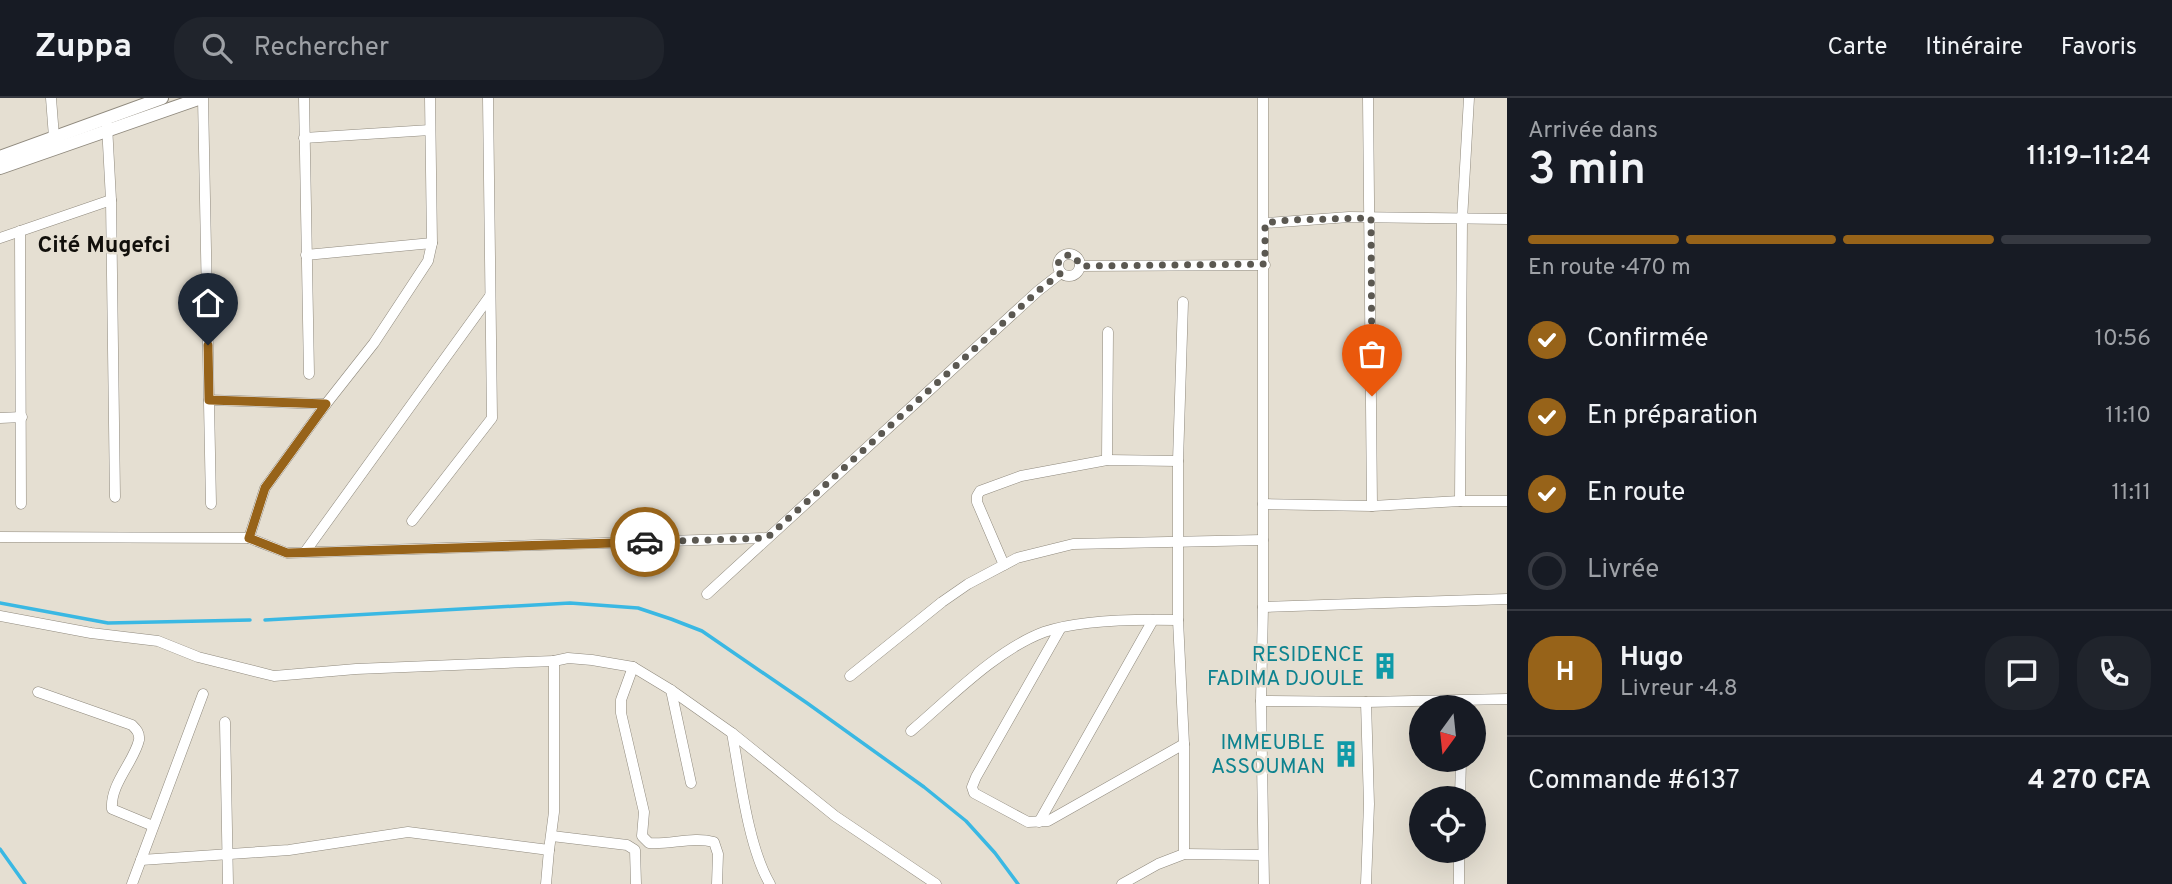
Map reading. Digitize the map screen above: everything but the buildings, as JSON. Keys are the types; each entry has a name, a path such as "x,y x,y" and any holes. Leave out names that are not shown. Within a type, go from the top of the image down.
{"street":[{"path":"51,98 54,137"},
{"path":"0,168 162,98"},
{"path":"0,157 54,137 202,98 211,504"},
{"path":"304,98 309,374"},
{"path":"249,538 265,488 381,333 428,261 432,243 430,98"},
{"path":"412,521 492,418 488,98"},
{"path":"1263,98 1265,264 1261,701 1264,884"},
{"path":"1368,98 1373,506"},
{"path":"1460,501 1462,220 1469,98"},
{"path":"107,124 111,200 115,497"},
{"path":"304,138 430,130"},
{"path":"0,238 111,200"},
{"path":"1265,223 1371,218 1507,219"},
{"path":"20,231 21,504"},
{"path":"306,256 432,243"},
{"path":"1061,273 1058,263 1065,255 1075,256 1080,266"},
{"path":"1080,266 1265,264"},
{"path":"1061,273 1071,276 1080,266"},
{"path":"707,594 1038,291 1061,273"},
{"path":"305,552 490,295"},
{"path":"1183,302 1178,461 1178,620 1184,744 1184,854"},
{"path":"1107,460 1108,332"},
{"path":"209,400 326,404"},
{"path":"0,418 22,417"},
{"path":"1004,565 977,502 981,491 1021,476 1107,460 1178,461"},
{"path":"1263,504 1373,506 1507,501"},
{"path":"0,537 249,538 287,553 767,538"},
{"path":"850,676 942,602 968,584 1017,558 1073,544 1263,540"},
{"path":"1263,607 1507,599"},
{"path":"0,616 91,633 158,641 198,657 274,676 356,669 554,661 568,658 633,667 732,733 835,817 936,884"},
{"path":"1039,822 1153,620"},
{"path":"911,731 995,659 1045,632 1097,622 1178,620"},
{"path":"1060,629 971,787 974,793 1028,822 1039,822 1056,817 1184,744"},
{"path":"546,884 554,813 554,661"},
{"path":"633,667 621,700 621,713 644,812 642,836 649,843 704,839 714,842 718,854 717,884"},
{"path":"671,690 691,783"},
{"path":"38,692 132,725 138,731 139,738 111,802 112,808 153,826"},
{"path":"132,884 203,694"},
{"path":"1486,701 1507,699"},
{"path":"1261,701 1409,703"},
{"path":"1366,702 1366,884"},
{"path":"225,722 228,884"},
{"path":"732,733 747,814 764,873 770,884"},
{"path":"141,860 289,850 408,832 549,850"},
{"path":"552,836 627,845 635,850 636,884"},
{"path":"1122,884 1158,864 1184,854 1262,855"},
{"path":"1459,863 1459,884"}],"waterway":[{"path":"0,603 108,623 250,620"},
{"path":"265,620 570,603 638,608 671,619 702,631 924,787 966,821 1018,884"},
{"path":"0,849 25,884"}],"way so far":[{"path":"645,542 767,538 1061,273 1057,267 1059,259 1065,255 1075,256 1080,266 1265,264 1265,223 1371,218 1372,396"}],"place":[{"name":"RESIDENCE FADIMA DJOULE","path":"1385,666"},
{"name":"IMMEUBLE ASSOUMAN","path":"1346,754"}],"district":[{"name":"Cité Mugefci","path":"104,244"}],"route":[{"path":"208,345 209,400 326,404 265,488 249,538 287,553 645,542"}]}
